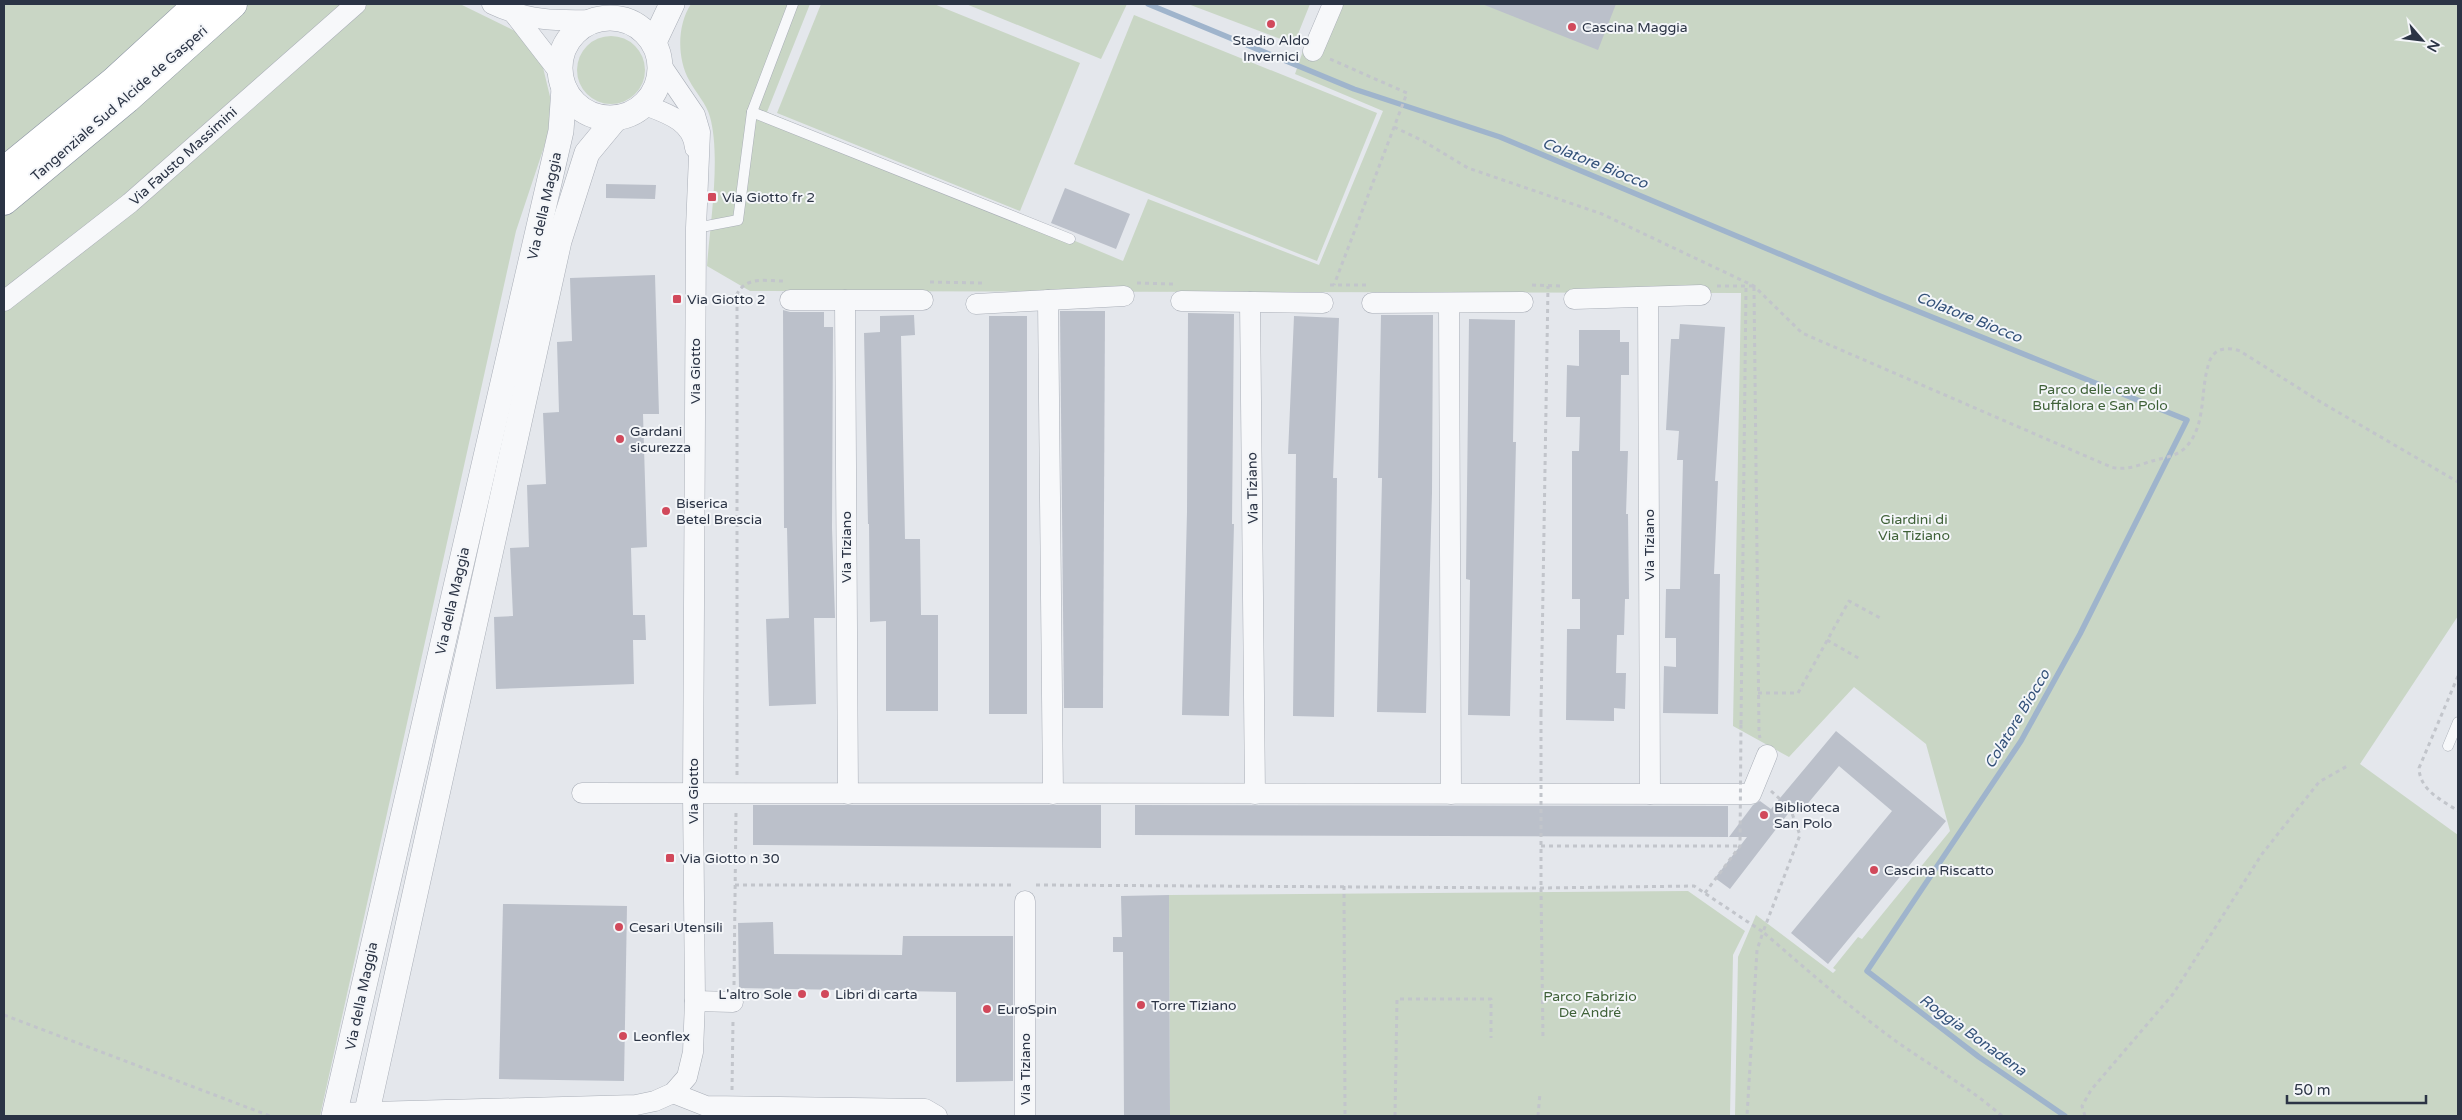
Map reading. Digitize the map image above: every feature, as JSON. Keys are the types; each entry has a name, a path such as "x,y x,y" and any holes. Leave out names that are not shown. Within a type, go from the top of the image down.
{"highway":[{"name":"Tangenziale Sud Alcide de Gasperi","path":"4,171 114,81 198,4"},
{"name":"Tangenziale Sud Alcide de Gasperi","path":"4,201 127,99 234,4"}],"street":[{"name":"Via Fausto Massimini","path":"4,301 130,204 351,6 356,4"},
{"path":"492,4 515,15 552,21 610,13 628,20 643,29 658,54"},
{"path":"515,15 562,81 572,102 585,112 600,118 616,118 632,114 645,105 654,94 660,80 658,54 672,4"},
{"path":"1313,51 1333,4"},
{"path":"562,81 561,56 568,40 579,28 610,13"},
{"name":"Via Giotto","path":"658,54 695,115 700,132 696,228 693,794 695,1001 693,1052 687,1077 673,1093"},
{"name":"Via della Maggia","path":"562,81 561,131 335,1115 366,1114 560,242 587,153 616,118"},
{"name":"Via Giotto","path":"645,105 675,116 692,133 698,174"},
{"path":"976,304 1048,300 1130,290"},
{"path":"789,291 845,300 925,291"},
{"path":"1571,292 1648,297 1709,291"},
{"path":"1178,292 1250,302 1324,294"},
{"path":"1373,294 1449,303 1526,294"},
{"name":"Via Tiziano","path":"1648,297 1650,794"},
{"name":"Via Tiziano","path":"845,300 848,794"},
{"path":"1048,300 1053,794"},
{"name":"Via Tiziano","path":"1250,302 1255,794"},
{"path":"1449,303 1451,794"},
{"path":"582,793 1751,794 1767,756"},
{"name":"Via Tiziano","path":"1025,1116 1028,890"},
{"path":"695,1001 733,1002"},
{"path":"366,1114 495,1113 636,1105 655,1101 673,1093 706,1106 732,1108 925,1109 937,1116"}],"lane":[{"path":"696,228 738,220 752,112 793,4"},
{"path":"752,112 1070,239"},
{"path":"2448,746 2458,722"}],"path":[{"path":"1313,51 1407,93 1334,285 1324,294"},
{"path":"1394,127 1424,141 1468,168 1602,214 1754,286 1802,333 2105,465 2123,469 2176,454 2186,447 2196,429 2210,360 2220,350 2234,348 2458,482"},
{"path":"732,1108 737,794 737,294 741,285 750,281 789,291"},
{"path":"925,291 987,283"},
{"path":"1334,285 1373,294"},
{"path":"1526,294 1548,286 1571,292"},
{"path":"1543,1040 1541,713 1548,286"},
{"path":"1705,893 1740,846 1746,286"},
{"path":"1709,291 1754,286"},
{"path":"1754,286 1758,733 1767,756"},
{"path":"1130,290 1178,292"},
{"path":"1758,693 1798,692 1849,601 1882,619"},
{"path":"1827,640 1860,659"},
{"path":"2085,1116 2082,1106 2091,1090 2173,994 2262,854 2319,782 2349,765"},
{"path":"1747,1116 1757,950 1800,836 1790,808 1758,779"},
{"path":"1541,846 1740,846"},
{"path":"735,885 1028,890 1344,886 1541,888 1694,886 1763,932 1851,1008 1936,1070 1987,1102 2002,1116"},
{"path":"1344,886 1345,1116"},
{"path":"1396,1116 1397,999 1491,999 1491,1038"},
{"path":"4,1015 270,1116"},
{"path":"1538,1116 1540,1093"}],"green space":[{"path":"4,4 460,4 515,31 540,55 552,105 549,132 516,231 320,1116 4,1116"},
{"name":"Parco delle cave di Buffalora e San Polo","path":"691,4 810,4 767,112 1123,261 1148,199 1319,265 1383,111 1295,74 1305,45 1323,52 1343,4 2458,4 2458,616 2360,764 2458,835 2458,1116 1735,1116 1738,957 1756,915 1833,973 1836,970 1833,968 1858,937 1862,939 1950,831 1926,744 1854,687 1789,757 1733,726 1741,293 750,291 707,266 714,191 715,151 710,117 704,103 689,80 682,62 681,31 686,12"},
{"path":"821,4 934,4 1080,63 1020,211 777,113"},
{"path":"966,4 1127,4 1101,59"},
{"name":"Stadio Aldo Invernici","path":"1188,4 1310,4 1294,44"},
{"path":"1134,15 1377,113 1317,261 1074,164"},
{"path":"611,36 624,38 635,46 643,57 645,70 643,83 635,94 624,102 611,104 598,102 587,94 579,83 577,70 579,57 587,46 598,38"},
{"name":"Parco Fabrizio De André","path":"1688,891 1745,931 1733,955 1730,1116 1170,1116 1169,895"}],"building":[{"name":"Cascina Maggia","path":"1482,4 1616,4 1598,50"},
{"path":"606,184 656,185 655,199 606,198"},
{"path":"1065,188 1130,214 1116,249 1051,223"},
{"path":"655,275 659,414 643,414 647,547 631,548 633,615 645,615 646,640 633,640 634,684 496,689 494,617 513,616 510,548 529,547 527,485 546,484 543,413 559,412 557,342 572,341 570,278"},
{"path":"783,310 790,312 824,312 824,327 833,327 832,528 835,618 814,618 816,704 769,706 766,619 789,618 787,528 784,528"},
{"path":"1060,311 1105,311 1103,708 1064,708"},
{"path":"1188,313 1234,314 1232,524 1234,524 1229,716 1182,715 1187,512"},
{"path":"914,315 915,335 901,336 905,539 920,539 921,615 938,615 938,711 886,711 886,621 870,622 864,333 880,332 880,316"},
{"path":"1381,315 1433,315 1432,493 1426,713 1377,712 1382,478 1378,478"},
{"path":"989,316 1027,316 1027,714 989,714"},
{"path":"1294,316 1339,318 1333,478 1337,478 1334,717 1293,716 1296,454 1288,454"},
{"path":"1469,319 1515,320 1513,442 1516,442 1510,716 1468,715 1470,580 1466,579"},
{"path":"1680,324 1725,327 1715,481 1718,481 1714,574 1720,574 1718,714 1663,713 1664,666 1676,667 1676,638 1665,638 1666,589 1680,589 1683,460 1677,460 1679,431 1666,430 1671,339 1679,339"},
{"path":"1579,330 1620,330 1620,342 1629,342 1629,375 1621,375 1620,451 1628,451 1626,514 1628,514 1629,599 1625,599 1624,635 1617,635 1616,673 1626,673 1625,709 1614,708 1614,721 1566,720 1567,629 1580,629 1580,599 1572,599 1572,451 1579,451 1580,417 1566,417 1567,365 1579,366"},
{"name":"Cascina Riscatto","path":"1836,731 1946,821 1828,964 1791,933 1892,811 1839,766 1804,808 1797,802 1730,889 1715,878 1747,837 1729,837 1753,805 1760,801 1771,809"},
{"path":"753,805 1101,805 1101,848 753,845"},
{"path":"1135,805 1728,806 1728,837 1135,835"},
{"name":"Torre Tiziano","path":"1169,895 1170,1116 1124,1116 1123,952 1113,952 1113,937 1122,937 1121,896"},
{"path":"503,904 627,906 624,1081 499,1079"},
{"path":"773,922 774,954 902,955 903,936 1013,936 1013,1081 956,1082 956,992 739,988 738,923"}],"waterway":[{"name":"Colatore Biocco","path":"1148,4 1354,89 1500,137 1880,296 2187,420 2080,634 2021,741 1867,971 1979,1057 2065,1116"}],"place":[{"name":"Stadio Aldo Invernici","path":"1271,24"},
{"name":"Cascina Maggia","path":"1572,27"},
{"name":"Via Giotto fr 2","path":"712,197"},
{"name":"Via Giotto 2","path":"677,299"},
{"name":"Gardani sicurezza","path":"620,439"},
{"name":"Biserica Betel Brescia","path":"666,511"},
{"name":"Biblioteca San Polo","path":"1764,815"},
{"name":"Via Giotto n 30","path":"670,858"},
{"name":"Cascina Riscatto","path":"1874,870"},
{"name":"Cesari Utensili","path":"619,927"},
{"name":"L'altro Sole","path":"802,994"},
{"name":"Libri di carta","path":"825,994"},
{"name":"Torre Tiziano","path":"1141,1005"},
{"name":"EuroSpin","path":"987,1009"},
{"name":"Leonflex","path":"623,1036"}],"park label":[{"name":"Giardini di Via Tiziano","path":"1914,528"}],"water label":[{"name":"Roggia Bonadena","path":"1973,1035"}]}
